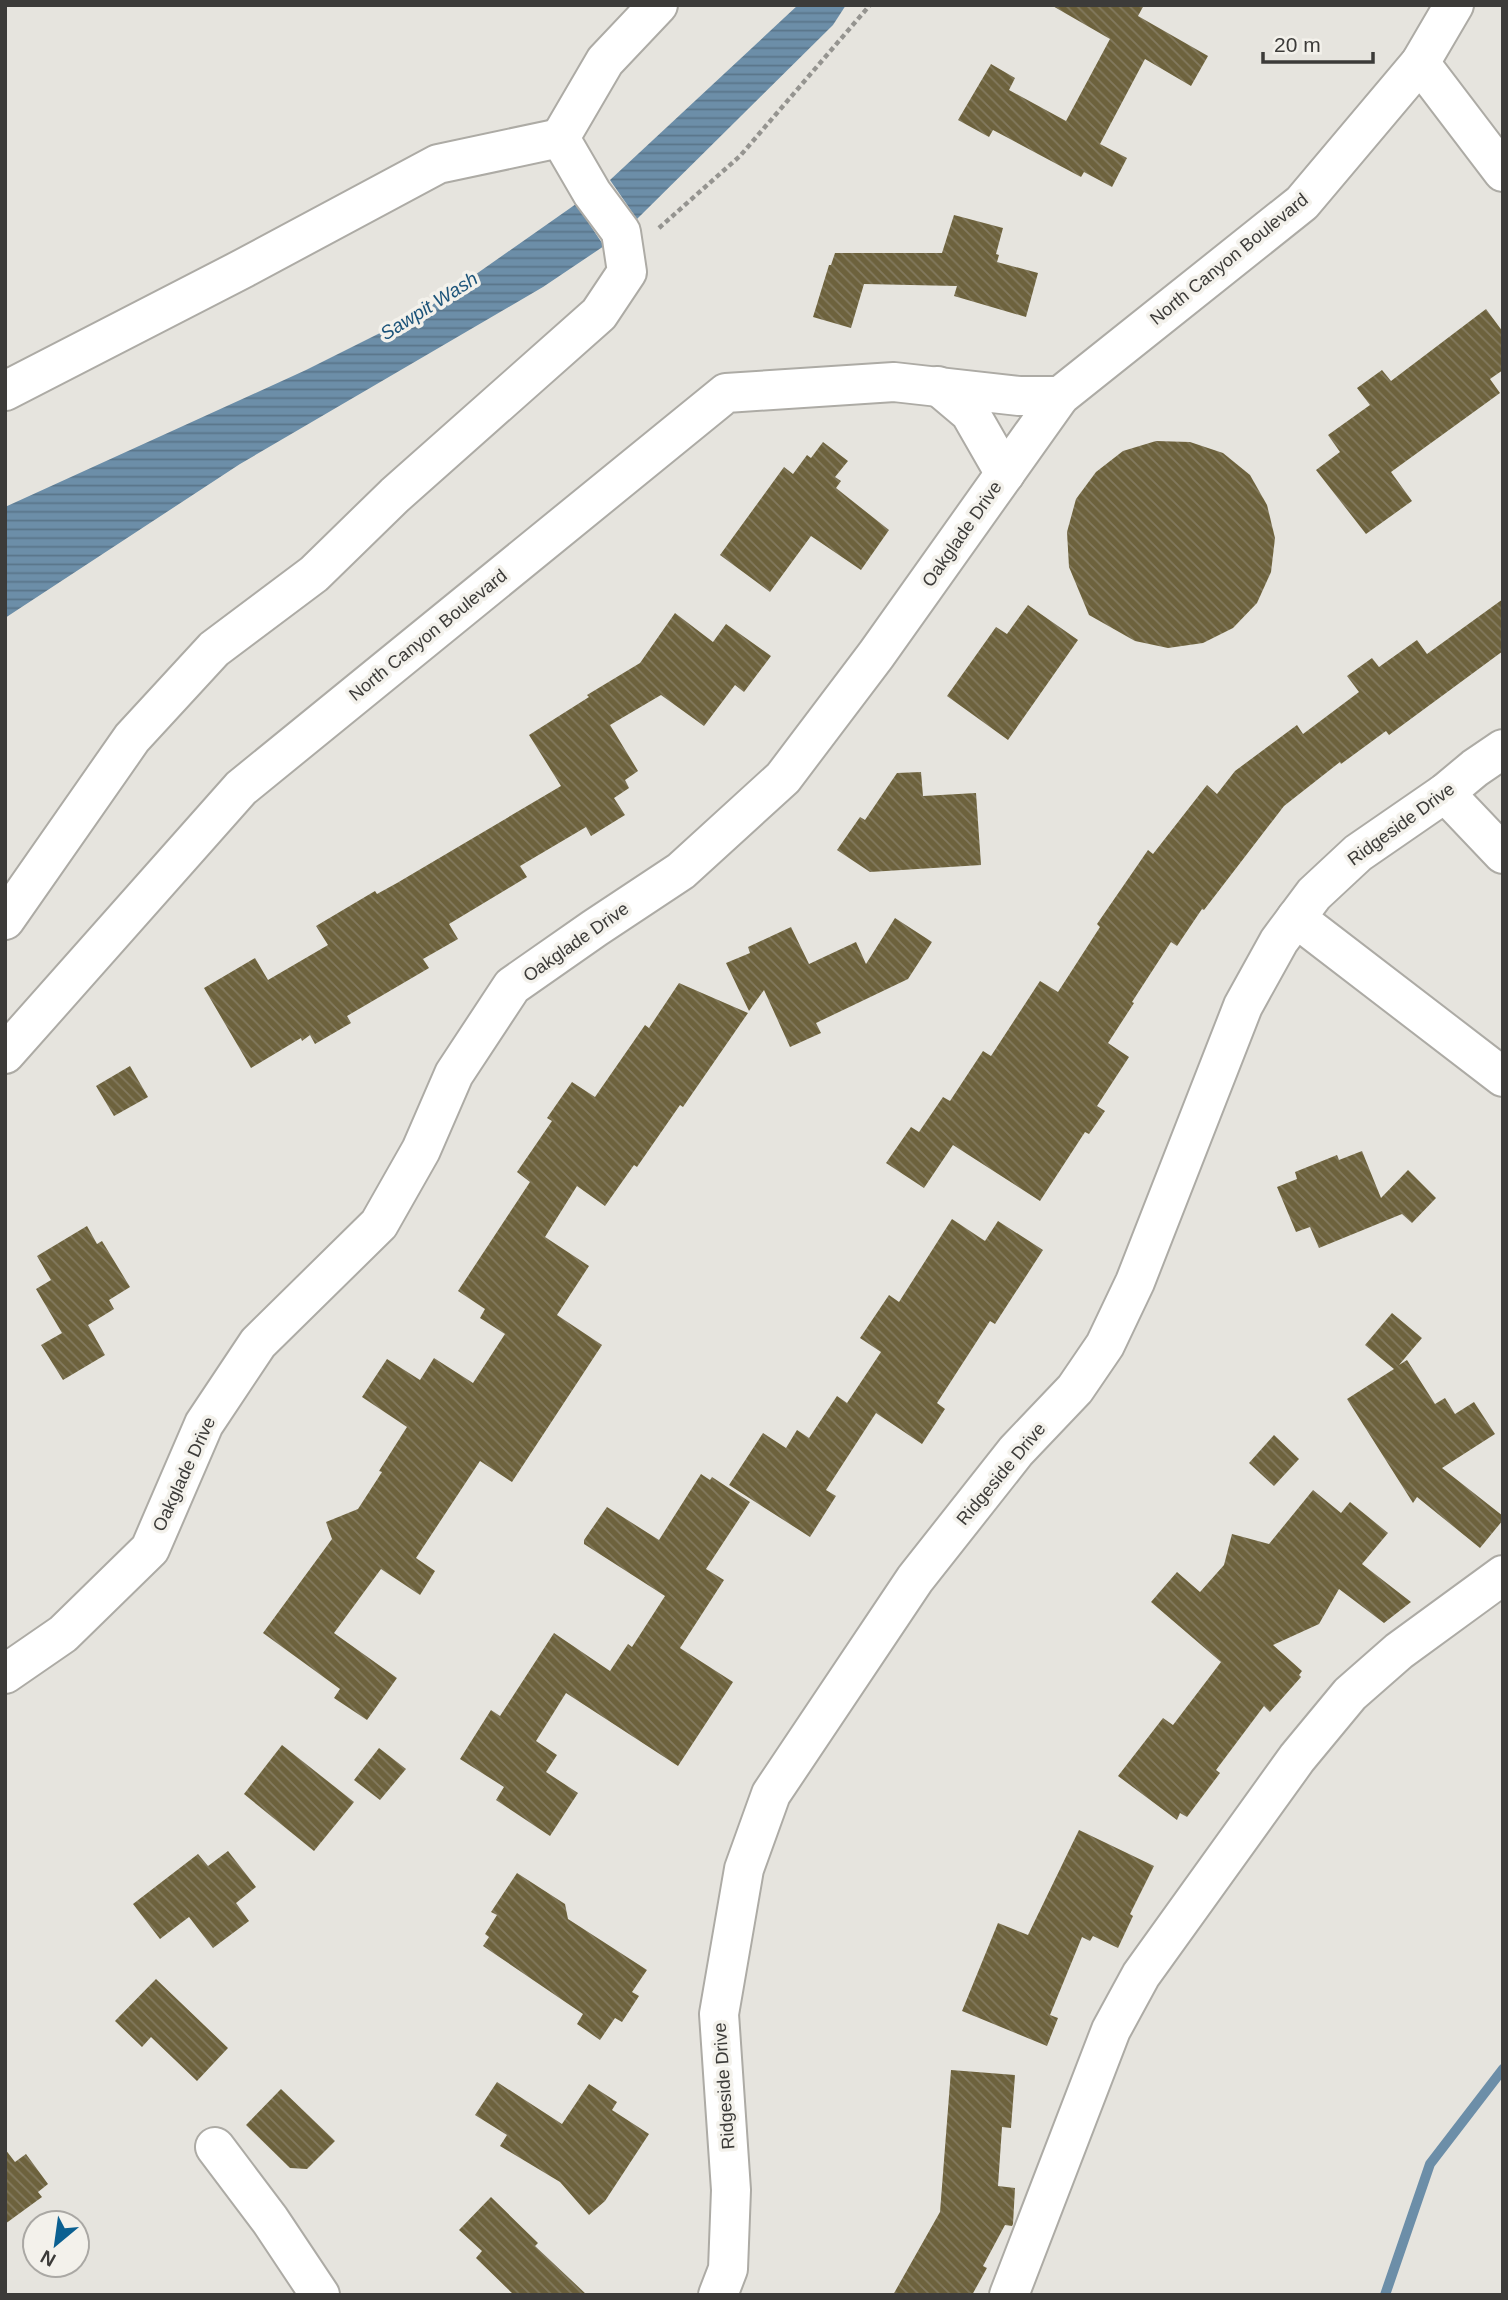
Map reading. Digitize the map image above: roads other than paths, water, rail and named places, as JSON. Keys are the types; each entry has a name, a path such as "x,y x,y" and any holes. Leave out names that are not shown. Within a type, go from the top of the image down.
{"street":[{"path":"5,391 438,164 560,138 605,61 657,5"},
{"name":"North Canyon Boulevard","path":"5,1055 241,788 726,393 894,382 1019,396 1060,396 1302,202 1420,63 1454,5"},
{"path":"1420,63 1503,172"},
{"path":"5,920 132,738 214,649 314,574 395,495 599,314 627,272 621,232 592,193 560,138"},
{"path":"938,386 970,413 1005,474"},
{"name":"Oakglade Drive","path":"5,1674 63,1633 150,1549 204,1424 258,1343 379,1224 421,1150 454,1074 512,986 681,871 783,778 876,655 1060,396"},
{"name":"Ridgeside Drive","path":"718,2295 728,2269 732,2190 719,2014 744,1869 771,1794 915,1579 1016,1451 1075,1389 1105,1345 1135,1282 1243,1006 1279,941 1314,894 1357,853 1445,793 1503,749"},
{"path":"1445,793 1503,854"},
{"path":"1296,918 1503,1077"},
{"path":"1009,2295 1111,2030 1141,1975 1297,1758 1350,1694 1399,1651 1503,1575"},
{"path":"215,2147 270,2220 320,2295"}],"water":[{"path":"798,5 846,5 833,25 637,219 610,180"},
{"path":"576,204 604,246 543,287 240,464 5,618 5,507 306,370 422,312"}],"waterway":[{"path":"1385,2295 1430,2164 1503,2069"}],"water label":[{"name":"Sawpit Wash","path":"429,306"}]}
